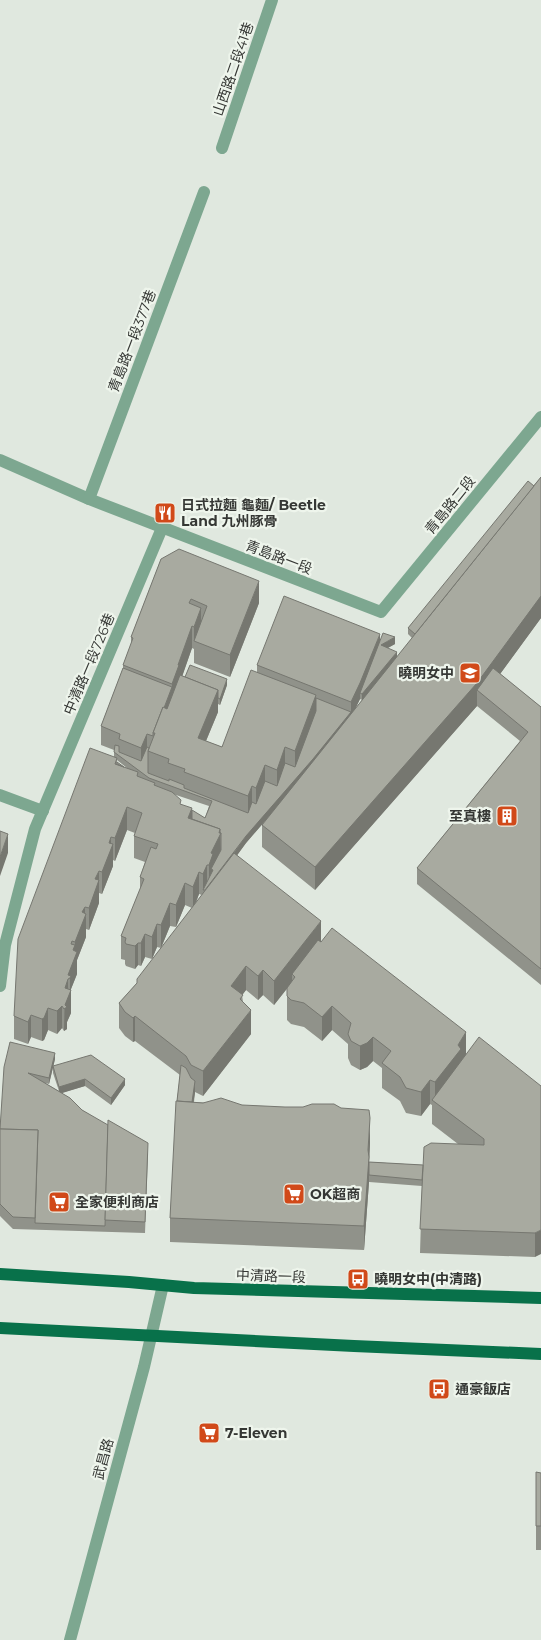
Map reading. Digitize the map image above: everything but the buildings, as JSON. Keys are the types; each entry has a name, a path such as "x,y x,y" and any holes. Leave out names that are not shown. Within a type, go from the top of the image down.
{"main road":[{"name":"中清路一段","path":"0,1274 203,1289 541,1298"},
{"path":"0,1328 541,1354"}],"street":[{"name":"山西路二段41巷","path":"222,148 272,0"},
{"name":"青島路一段377巷","path":"88,499 204,192"},
{"name":"青島路二段","path":"381,612 541,417"},
{"name":"青島路一段","path":"0,460 88,499 381,612"},
{"name":"中清路一段726巷","path":"0,986 5,945 36,829 162,528"},
{"path":"0,795 43,811"},
{"name":"武昌路","path":"70,1640 152,1336 163,1285"}],"place":[{"name":"日式拉麵 龜麵/ Beetle Land 九州豚骨","path":"165,513"},
{"name":"曉明女中","path":"470,673"},
{"name":"至真樓","path":"507,816"},
{"name":"OK超商","path":"294,1194"},
{"name":"全家便利商店","path":"59,1202"},
{"name":"曉明女中(中清路)","path":"358,1279"},
{"name":"通豪飯店","path":"439,1389"},
{"name":"7-Eleven","path":"209,1433"}]}
